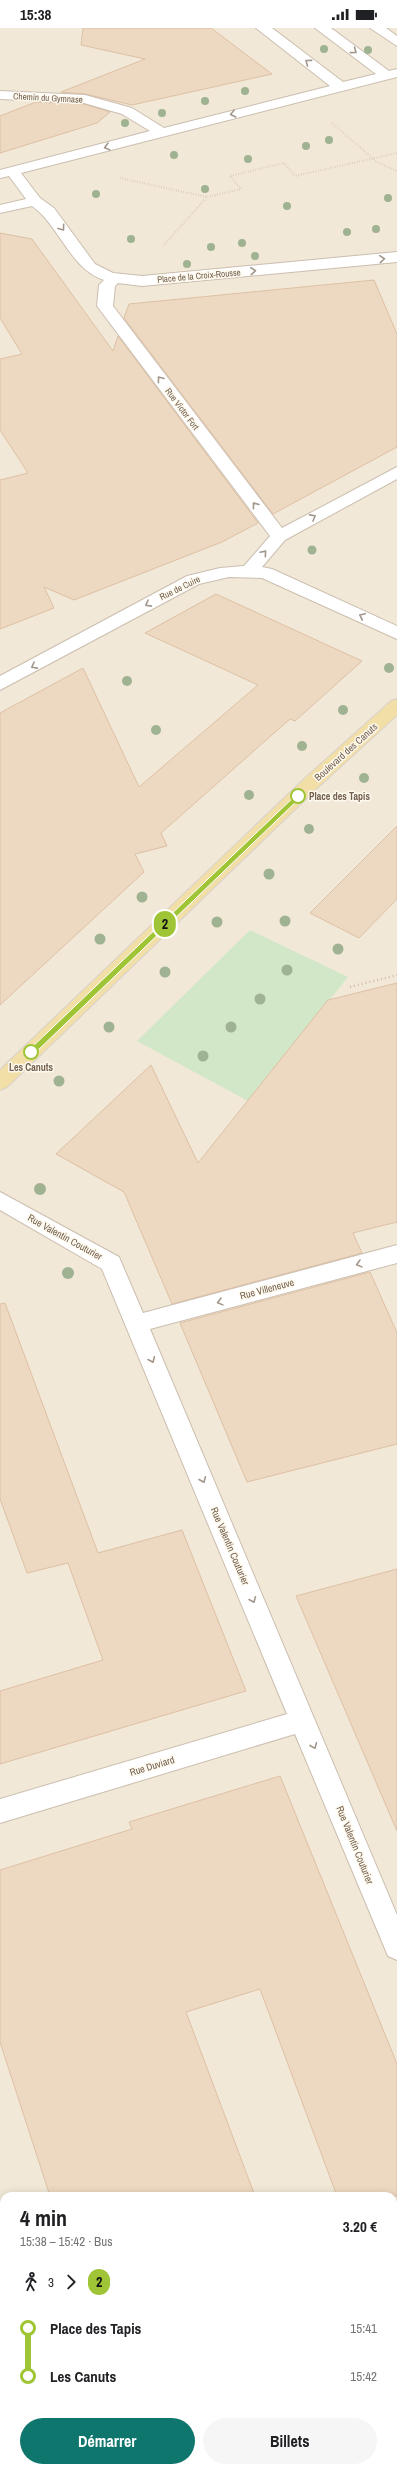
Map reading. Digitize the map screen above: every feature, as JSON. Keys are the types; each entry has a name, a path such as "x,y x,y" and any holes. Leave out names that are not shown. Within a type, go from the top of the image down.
{"main road":[{"name":"Boulevard des Canuts","path":"0,1082 304,790 397,705"}],"street":[{"path":"263,28 338,86"},
{"path":"322,28 391,74"},
{"path":"377,28 397,42"},
{"name":"Place de la Croix-Rousse","path":"6,173 338,86 391,74"},
{"name":"Chemin du Gymnase","path":"0,95 85,99 127,111 161,132"},
{"name":"Place de la Croix-Rousse","path":"6,173 35,201 49,212 90,267 97,272 114,279 132,280 397,257"},
{"path":"0,209 35,201"},
{"name":"Rue Victor Fort","path":"114,279 107,284 105,306 279,536"},
{"path":"397,472 279,536 250,570 280,578 397,633"},
{"name":"Rue de Cuire","path":"0,684 193,580 220,572 250,570"},
{"name":"Rue Valentin Couturier","path":"0,1200 111,1263 397,1947"},
{"name":"Rue Villeneuve","path":"137,1324 397,1254"},
{"name":"Rue Duviard","path":"0,1811 303,1720"}],"path":[{"path":"327,119 373,159 397,171"},
{"path":"116,177 208,197 241,189 230,176 284,163 295,176 397,153"},
{"path":"132,280 208,197"},
{"path":"350,987 397,975"}],"shaded area":[{"path":"0,28 397,28 397,2192 0,2192"}],"green space":[{"path":"250,930 348,977 248,1101 137,1041"}],"building":[{"path":"83,28 211,28 272,74 132,105 85,94 61,92 145,59 81,45"},
{"path":"36,102 84,104 110,112 97,123 0,153 0,116"},
{"path":"0,233 32,239 113,351 118,336 258,523 222,542 74,600 44,587 54,608 0,629 0,480 28,473 0,430 0,359 22,354 0,318"},
{"path":"374,280 397,334 397,447 273,514 124,318 129,304"},
{"path":"216,594 362,661 295,721 290,719 161,833 167,846 135,854 144,872 0,1005 0,713 83,668 139,787 258,685 145,633"},
{"path":"397,826 397,899 359,938 310,913"},
{"path":"397,983 397,1222 353,1233 362,1253 172,1304 124,1192 56,1154 151,1065 198,1163 328,1000"},
{"path":"370,1272 397,1333 397,1444 247,1482 180,1323"},
{"path":"5,1303 98,1553 182,1530 246,1691 0,1764 0,1691 103,1660 68,1563 27,1573 0,1499 0,1304"},
{"path":"397,1569 397,1831 296,1596"},
{"path":"280,1776 397,2064 397,2192 336,2192 260,1989 186,2012 254,2192 49,2192 0,2042 0,1870 132,1829 129,1822"}],"bus line":[{"name":"2","path":"31,1052 298,796"}],"place":[{"name":"Place des Tapis","path":"298,796"},
{"name":"Les Canuts","path":"31,1052"}]}
